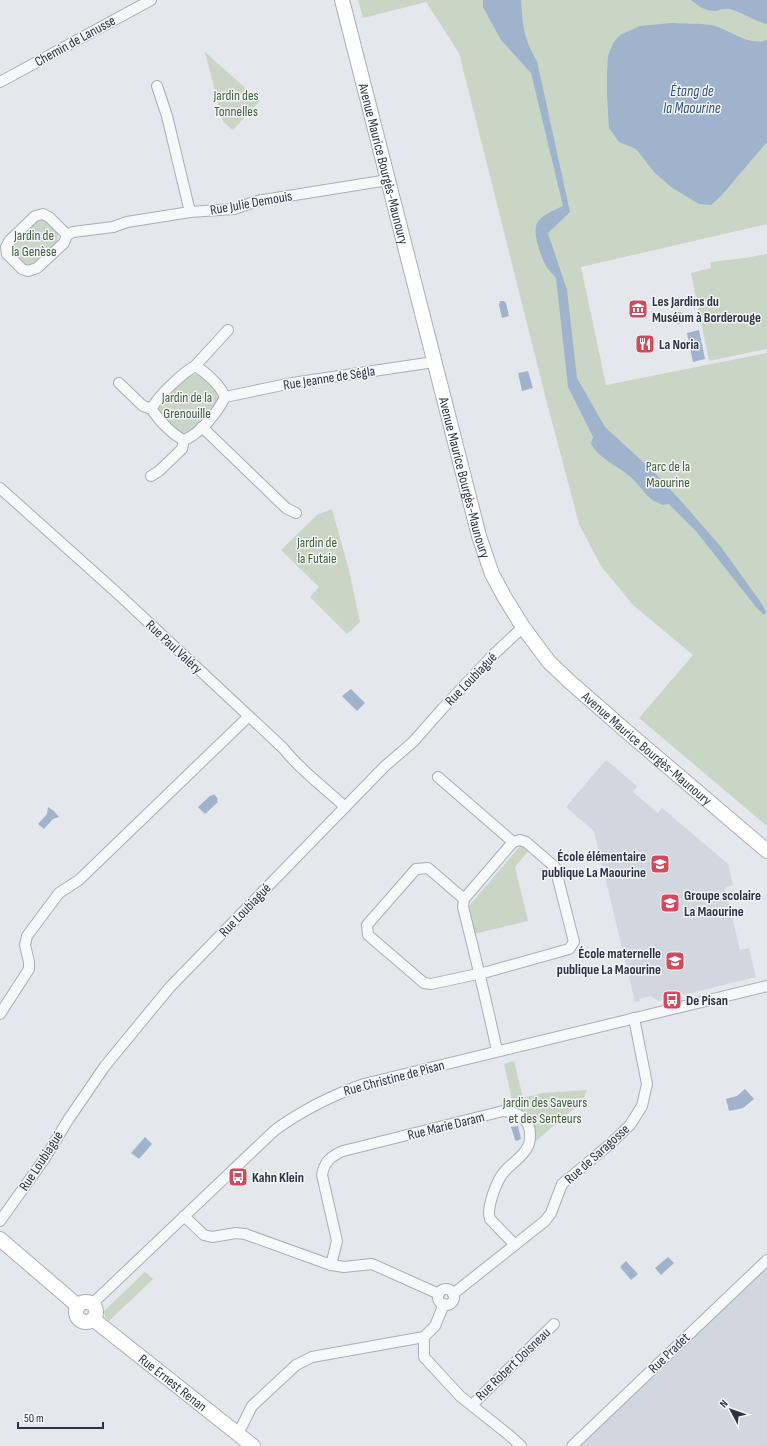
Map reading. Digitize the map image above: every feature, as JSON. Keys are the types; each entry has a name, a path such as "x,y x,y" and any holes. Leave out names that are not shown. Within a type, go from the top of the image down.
{"street":[{"name":"Chemin de Lanusse","path":"0,82 151,0"},
{"name":"Avenue Maurice Bourgès-Maunoury","path":"342,0 482,546 492,574 523,627 549,662 568,681 767,851"},
{"path":"156,86 167,116 190,212"},
{"name":"Rue Julie Demouis","path":"67,235 73,232 113,227 127,222 190,212 234,209 257,201 388,180"},
{"path":"43,214 67,235 64,243 37,268 28,271 22,269 7,254 6,247 10,240 35,216 43,214"},
{"path":"152,409 154,403 187,370 195,366 228,330"},
{"name":"Rue Jeanne de Ségla","path":"225,398 292,383 434,362"},
{"path":"184,440 202,427 221,406 225,398 222,391 201,369 195,366"},
{"path":"119,383 143,406 152,409 155,415 179,438 184,440"},
{"path":"202,427 286,508 296,513"},
{"path":"151,476 159,472 182,449 184,440"},
{"name":"Rue Paul Valéry","path":"0,488 116,592 248,717 283,748 292,761 309,777 326,789 345,807"},
{"name":"Rue Loubiagué","path":"0,1221 45,1158 68,1120 105,1066 170,987 385,766 413,742 448,702 492,656 523,627"},
{"path":"0,1014 28,970 29,962 25,945 27,936 59,893 79,880 248,717"},
{"path":"438,777 517,841 526,842 555,867 574,942 569,949 431,984 424,983 368,935 367,925 416,869 428,868 464,899"},
{"path":"497,1051 463,908 464,899 517,841"},
{"name":"Rue Christine de Pisan","path":"85,1305 92,1304 275,1130 300,1113 325,1099 364,1084 767,986"},
{"name":"Rue de Saragosse","path":"453,1294 545,1220 551,1213 562,1184 609,1145 630,1125 642,1106 647,1084 634,1018"},
{"name":"Rue Marie Daram","path":"331,1265 337,1241 322,1174 323,1166 329,1159 343,1151 503,1111 514,1112 519,1115 530,1128 530,1141 528,1146 525,1152 504,1172 499,1179 488,1214 490,1219 515,1245"},
{"path":"184,1216 204,1235 212,1237 236,1233 245,1234 331,1265 344,1267 372,1264 439,1294"},
{"path":"0,1239 85,1305"},
{"name":"Rue Pradet","path":"572,1446 744,1280 767,1260"},
{"path":"443,1290 453,1294 451,1303 444,1304 439,1300 439,1294 443,1290"},
{"path":"237,1433 252,1406 296,1364 312,1357 424,1337 435,1326 444,1304"},
{"name":"Rue Ernest Renan","path":"85,1305 76,1312 80,1320 86,1322 93,1319 253,1446"},
{"name":"Rue Robert Doisneau","path":"472,1405 554,1324"},
{"name":"Rue Robert Doisneau","path":"424,1337 424,1357 460,1396 521,1446"}],"shaded area":[{"name":"Groupe scolaire La Maourine","path":"606,760 637,786 633,792 658,813 662,808 728,864 733,885 725,888 740,950 749,948 756,977 658,1001 651,996 639,999 640,1001 635,1002 594,831 566,807"},
{"path":"767,1264 767,1446 579,1446"}],"green space":[{"name":"Parc de la Maourine","path":"358,0 767,0 767,224 581,267 606,385 767,353 767,826 639,718 693,655 633,605 601,566 579,524 459,53 426,2 363,18"},
{"name":"Jardin des Tonnelles","path":"205,52 260,101 233,130 223,122"},
{"name":"Jardin de la Genèse","path":"42,220 46,221 57,231 57,242 34,263 29,265 21,263 11,252 11,245 34,222"},
{"path":"767,254 767,349 709,361 691,273 711,268 710,262"},
{"name":"Jardin de la Grenouille","path":"189,374 198,375 205,379 216,391 218,398 217,404 208,416 190,433 185,434 180,433 157,411 157,407"},
{"name":"Jardin de la Futaie","path":"332,509 349,570 360,622 347,634 310,597 319,587 281,550 317,515"},
{"path":"521,845 529,850 515,867 528,921 474,934 469,906"},
{"name":"Jardin des Saveurs et des Senteurs","path":"514,1061 523,1098 542,1093 587,1090 579,1108 572,1110 535,1142 531,1138 532,1132 509,1109 508,1101 512,1100 504,1064"},
{"path":"145,1272 153,1279 109,1321 105,1317 104,1311"}],"water":[{"path":"483,0 521,0 524,32 537,61 570,212 548,233 567,290 577,378 605,427 654,472 721,547 762,604 766,612 764,615 695,530 669,504 662,505 652,500 631,477 603,458 591,444 593,437 568,387 556,278 544,262 536,239 536,227 539,220 548,213 563,206 531,73 501,40 483,7"},
{"path":"691,0 767,0 767,24 729,9 716,11 706,10"},
{"name":"Étang de la Maourine","path":"671,23 711,25 753,41 760,42 767,40 767,142 722,195 711,205 699,204 671,187 654,172 636,149 619,142 609,128 607,70 608,56 613,43 620,35 640,26"},
{"path":"500,301 504,301 506,303 509,316 502,318 499,305"},
{"path":"681,312 684,313 684,323 677,324 674,323 673,316 674,313"},
{"path":"699,330 705,359 693,362 687,333"},
{"path":"528,371 533,388 522,391 518,373"},
{"path":"351,689 365,703 357,711 342,696"},
{"path":"214,794 218,799 218,802 205,814 198,807"},
{"path":"48,807 59,817 53,819 44,829 38,824 47,814"},
{"path":"745,1089 754,1099 743,1108 729,1111 726,1099 737,1096"},
{"path":"518,1126 521,1139 517,1141 515,1140 511,1127"},
{"path":"145,1137 152,1144 139,1159 131,1153"},
{"path":"668,1257 674,1263 661,1275 655,1268"},
{"path":"626,1261 638,1274 631,1280 620,1267"}],"place":[{"name":"Les Jardins du Muséum à Borderouge","path":"638,309"},
{"name":"La Noria","path":"645,344"},
{"name":"École élémentaire publique La Maourine","path":"660,864"},
{"name":"Groupe scolaire La Maourine","path":"670,903"},
{"name":"École maternelle publique La Maourine","path":"675,961"},
{"name":"De Pisan","path":"672,1000"},
{"name":"Kahn Klein","path":"238,1177"}]}
